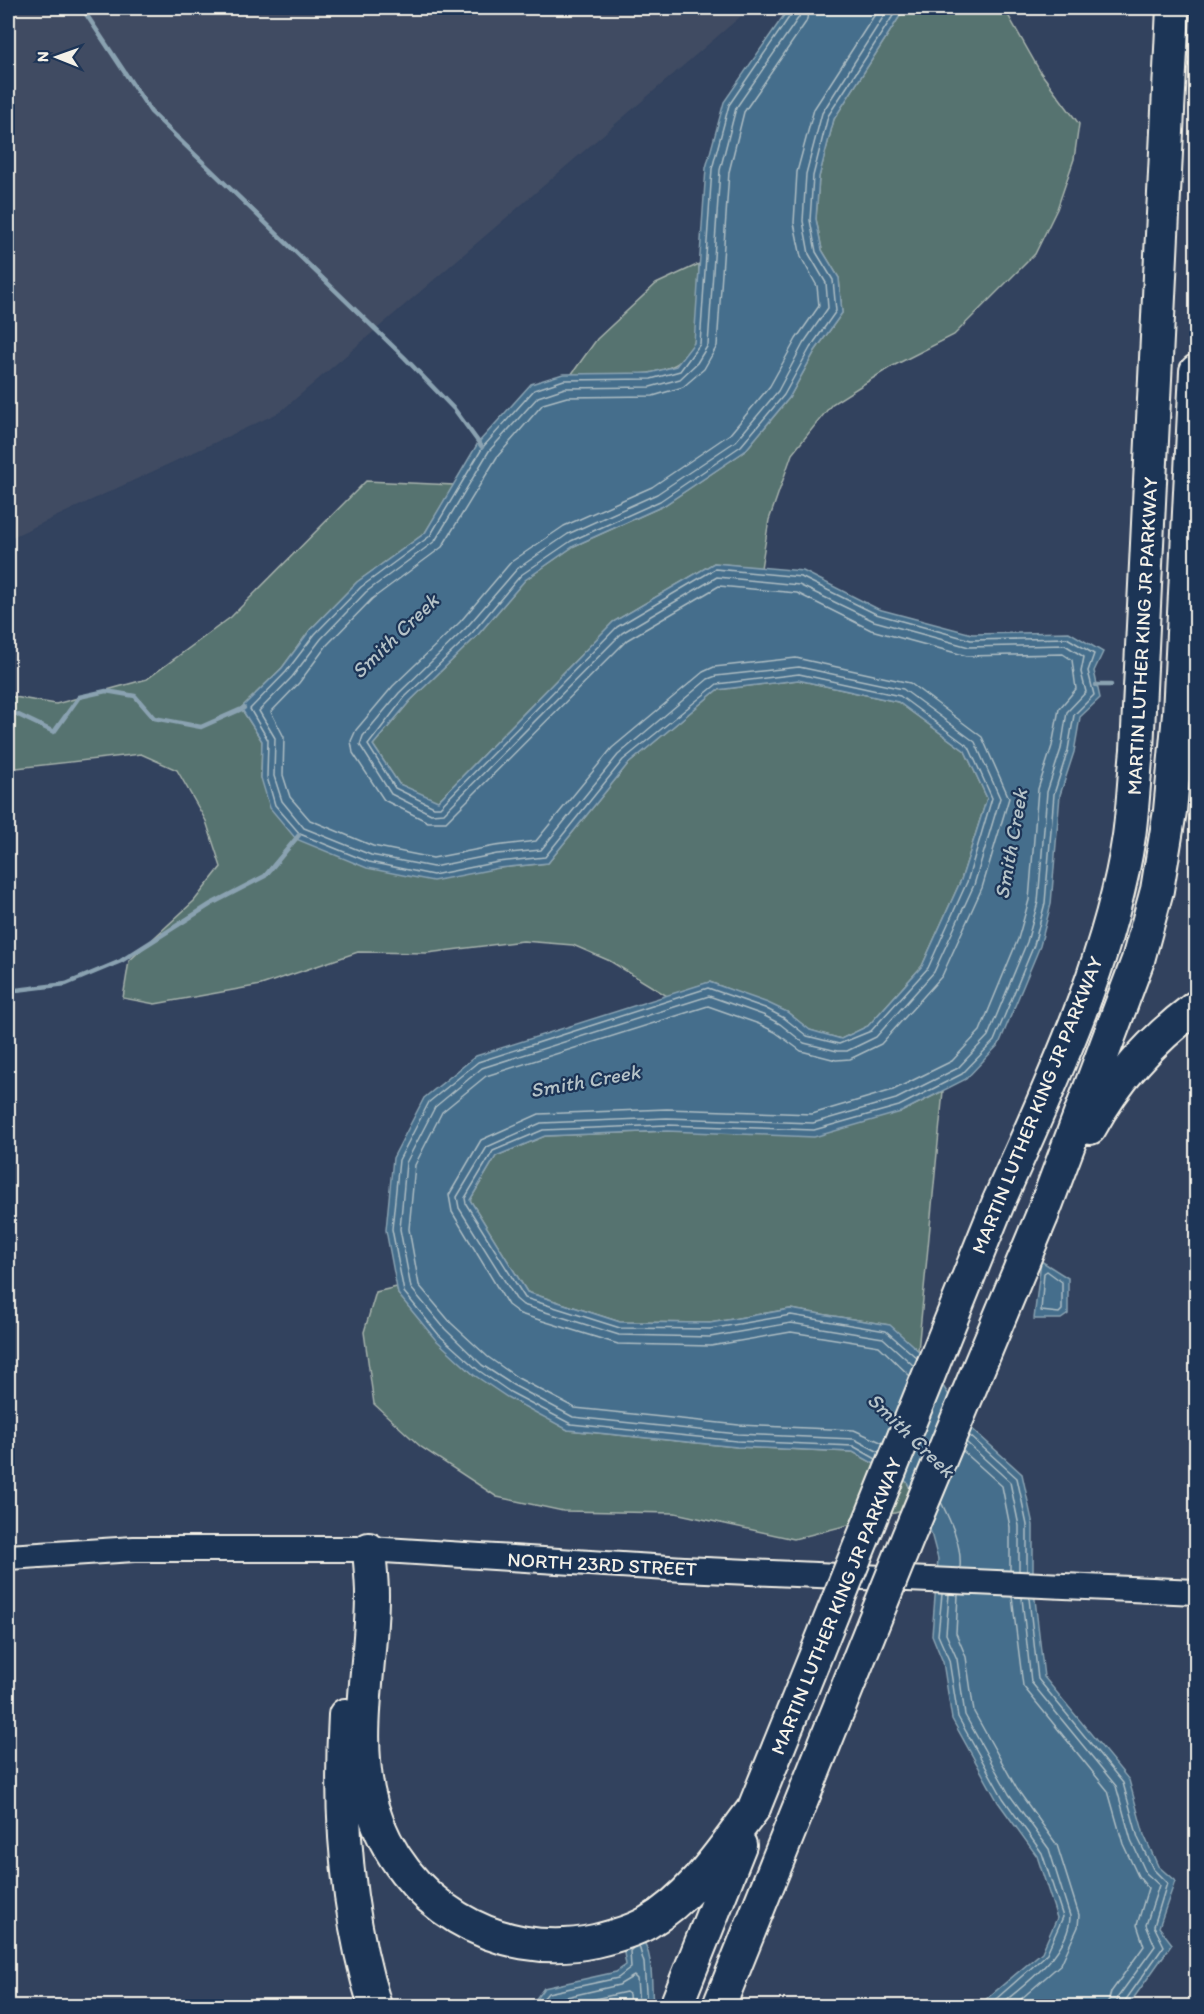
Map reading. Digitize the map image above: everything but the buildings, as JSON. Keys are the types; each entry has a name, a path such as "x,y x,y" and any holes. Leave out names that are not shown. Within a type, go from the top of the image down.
{"highway":[{"name":"MARTIN LUTHER KING JR PARKWAY","path":"675,2007 999,1201 1049,1087 1088,986 1110,917 1129,837 1137,750 1173,8"},
{"name":"MARTIN LUTHER KING JR PARKWAY","path":"719,2007 908,1537 1042,1216 1138,960 1157,890 1170,811 1179,714 1197,371"},
{"path":"1042,1216 1098,1112 1121,1080 1149,1047 1197,1007"},
{"path":"369,1549 372,1594 363,1723 365,1766 372,1807 399,1866 421,1892 442,1908 470,1926 503,1939 534,1944 574,1945 614,1937 645,1924 677,1903 704,1873 754,1808"},
{"path":"369,1549 352,1596 342,1785 352,1908 359,1948 375,2007"}],"main road":[{"name":"NORTH 23RD STREET","path":"8,1557 134,1549 369,1549 684,1569 1197,1592"}],"shaded area":[{"path":"8,8 736,8 741,16 280,412 8,539"}],"green space":[{"path":"905,8 1004,8 1041,73 1079,124 1074,159 1057,209 1035,254 954,335 889,368 832,404 792,454 769,520 761,568 714,563 613,622 437,802 399,784 373,745 410,701 476,637 525,580 574,546 663,506 745,451 789,398 815,351 842,313 839,278 822,250 816,219 819,177 834,119"},
{"path":"699,264 697,326 694,343 687,356 659,371 621,375 571,375 597,339 656,284"},
{"path":"366,481 454,485 425,533 357,582 310,630 282,668 241,708 262,741 261,778 499,868 548,863 627,765 717,690 798,680 898,702 965,751 987,798 961,880 922,966 868,1026 841,1039 809,1030 787,1012 710,982 667,996 610,961 573,945 523,941 427,953 358,952 261,985 155,1004 123,998 129,961 194,901 221,867 206,821 177,770 141,754 8,769 8,696 56,704 147,679 231,617"},
{"path":"943,1091 918,1351 889,1325 790,1309 710,1323 620,1322 527,1292 470,1200 496,1156 545,1136 667,1131 901,1112"},
{"path":"397,1287 398,1294 435,1338 474,1375 568,1430 737,1447 853,1452 907,1482 918,1507 794,1539 675,1513 563,1511 497,1497 421,1447 374,1404 364,1332 376,1292"}],"water":[{"name":"Smith Creek","path":"789,8 905,8 834,119 819,177 816,219 822,250 839,278 842,313 815,351 789,398 745,451 663,506 574,546 525,580 476,637 410,701 373,745 399,784 438,801 613,622 714,563 803,571 878,609 972,634 1069,632 1103,652 1094,671 1100,698 1080,717 1074,752 1060,795 1051,904 1040,946 999,1044 966,1079 901,1112 814,1137 667,1131 545,1136 496,1156 470,1200 527,1292 620,1322 710,1323 790,1309 890,1325 922,1354 969,1426 1022,1474 1033,1525 1033,1582 1044,1677 1129,1780 1144,1835 1158,1866 1175,1881 1159,1927 1172,1944 1128,2006 978,2006 1042,1952 1057,1918 1037,1856 998,1802 952,1719 943,1662 932,1635 938,1559 930,1529 907,1482 853,1452 737,1447 568,1430 507,1397 474,1375 435,1339 398,1294 386,1230 393,1158 424,1098 476,1056 709,982 768,1003 787,1012 810,1030 841,1039 868,1026 922,966 961,880 987,798 965,751 898,702 798,680 717,690 627,765 548,863 499,868 433,881 367,868 296,839 270,808 261,778 262,741 241,708 282,668 310,630 357,582 425,533 478,443 531,384 563,374 650,373 676,366 694,343 706,168 724,102"},
{"path":"1041,1261 1068,1278 1068,1314 1061,1319 1034,1319"},
{"path":"641,1937 650,1961 653,2006 537,2004 535,2000 544,1988 616,1972 626,1965 623,1947"}],"waterway":[{"path":"82,8 151,112 404,357 455,410 482,447"},
{"path":"1096,685 1111,685"},
{"path":"8,710 54,732 79,697 106,691 135,696 154,718 201,727 244,708"},
{"path":"8,991 66,984 121,961 211,904 265,876 299,835"}]}
